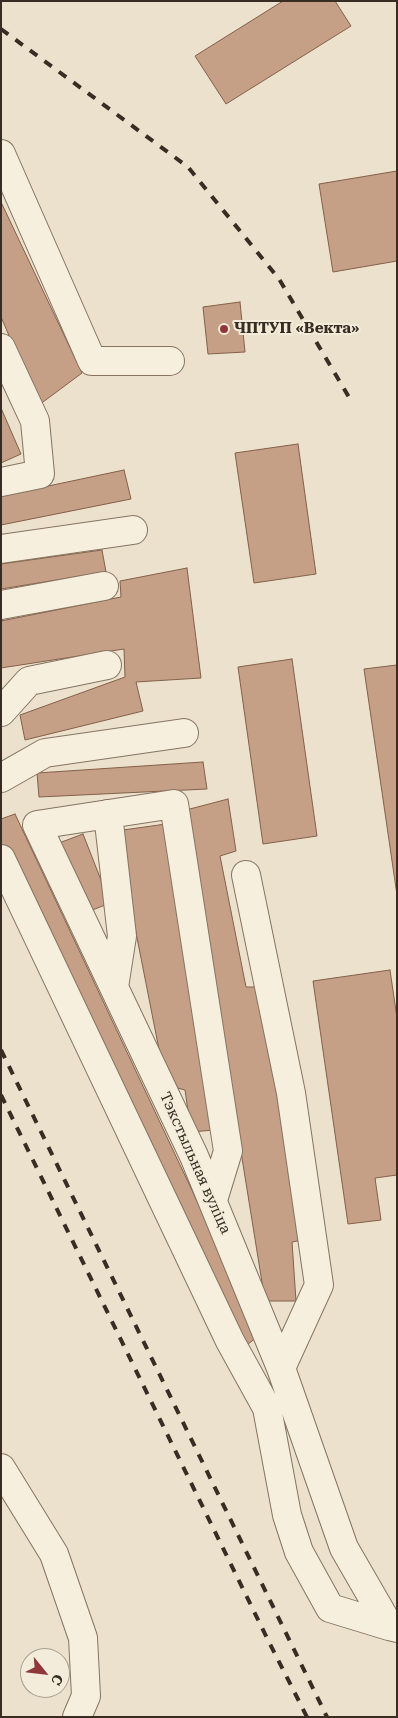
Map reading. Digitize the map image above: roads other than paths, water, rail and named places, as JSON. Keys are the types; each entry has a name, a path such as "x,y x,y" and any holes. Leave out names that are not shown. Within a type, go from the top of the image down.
{"street":[{"path":"1,154 92,361 170,361"},
{"path":"1,348 35,421 40,474 1,482"},
{"path":"1,549 133,530"},
{"path":"1,605 104,586"},
{"path":"1,712 30,682 107,665"},
{"path":"1,778 45,753 184,733"},
{"name":"Тэкстыльная вуліца","path":"212,1200 228,1151 174,804 37,825 194,1156 212,1200 281,1368 344,1548 393,1627"},
{"path":"108,814 122,936 114,987"},
{"path":"1,859 230,1341 267,1408 287,1515 298,1552 330,1608 393,1627"},
{"path":"246,875 291,1093 319,1285 281,1368"},
{"path":"1,1468 54,1554 83,1638 86,1696 77,1717"}],"railway":[{"path":"1,29 188,167 279,279 353,404"},
{"path":"1,1050 327,1717"},
{"path":"1,1095 307,1717"}],"place":[{"name":"ЧПТУП «Векта»","path":"224,329"}]}
